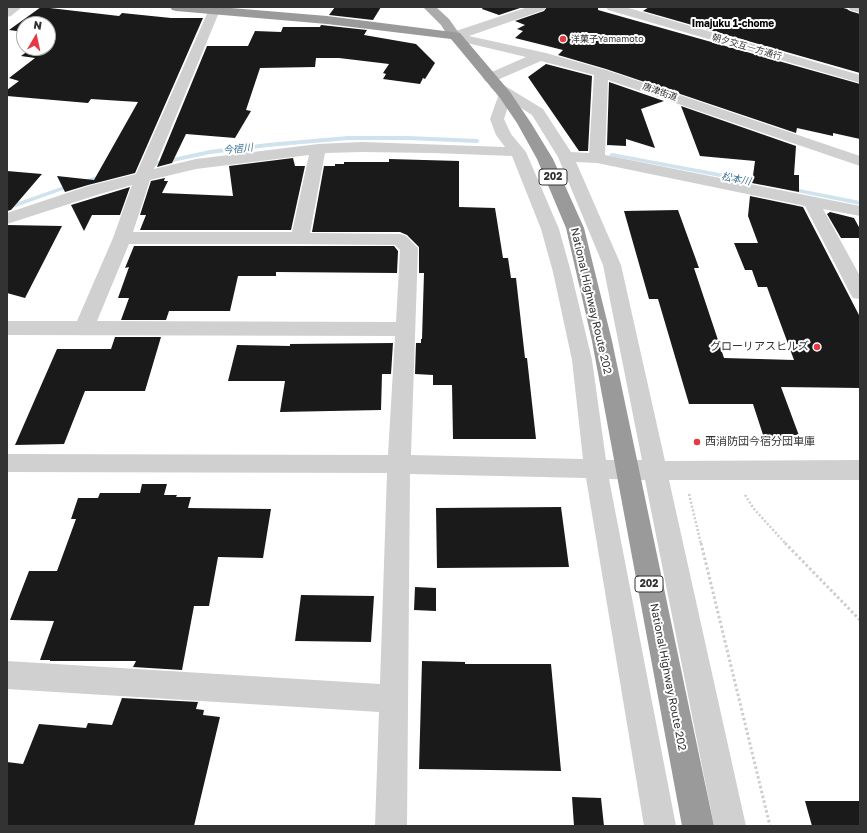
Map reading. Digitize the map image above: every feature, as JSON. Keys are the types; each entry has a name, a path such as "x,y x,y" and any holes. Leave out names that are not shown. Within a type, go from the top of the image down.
{"highway":[{"path":"176,7 327,20 455,36"},
{"name":"National Highway Route 202","path":"455,36 497,87 545,159 574,228 602,341 698,826"}],"main road":[{"path":"428,7 445,22 455,36"}],"street":[{"path":"7,13 16,7"},
{"path":"455,36 540,7"},
{"name":"朝夕交互一方通行","path":"612,7 771,54 860,78"},
{"path":"854,7 860,9"},
{"path":"84,328 122,238 146,169 214,10"},
{"name":"唐津街道","path":"455,36 541,56 601,73 860,161"},
{"path":"497,87 541,56"},
{"path":"597,158 601,73"},
{"path":"497,87 496,119 504,135 518,152 550,229 562,272 582,360 596,469 660,826"},
{"path":"497,87 538,112 566,157 612,266 730,826"},
{"path":"7,219 61,201 146,169 318,149 362,147 433,148 518,152"},
{"path":"300,238 318,149"},
{"path":"566,157 597,158 860,211"},
{"path":"811,202 860,293"},
{"path":"122,238 300,238 400,240 409,248 399,464 391,826"},
{"path":"7,328 406,329"},
{"path":"7,463 399,464 684,471 860,470"},
{"path":"7,675 394,699"}],"path":[{"path":"684,471 770,826"},
{"path":"728,471 754,509 860,620"}],"building":[{"path":"41,7 119,16 122,13 171,18 203,18 135,173 65,192 57,176 94,180 138,102 91,99 88,103 7,96 7,90 19,81 9,78 35,58 21,56 56,56 56,16 28,16"},
{"path":"335,7 381,7 373,20 329,15"},
{"path":"483,7 523,7 499,15 482,9"},
{"path":"547,7 598,7 598,10 860,84 860,139 833,133 833,136 797,128 796,133 606,69 558,55 563,50 515,38 523,31 517,29 525,25 515,21 544,11"},
{"path":"649,7 840,7 847,9 860,14 860,73 643,11"},
{"path":"16,25 16,31 9,30"},
{"path":"321,25 367,30 364,35 416,44 435,63 420,84 383,79 386,74 383,73 389,64 339,58 316,58 315,67 260,68 246,110 251,111 235,138 186,134 172,163 157,167 207,46 248,46 255,31 281,32 283,27 320,27"},
{"path":"546,64 592,76 588,151 579,151 528,77"},
{"path":"609,82 664,101 641,109 655,148 626,139 626,146 607,145"},
{"path":"681,106 796,146 794,175 799,175 799,192 752,183 755,161 700,156"},
{"path":"293,158 295,166 305,166 291,230 140,230 146,215 140,215 151,181 165,178 164,181 168,181 162,193 233,196 229,166"},
{"path":"389,159 459,161 459,207 495,208 503,258 508,258 511,278 516,278 536,439 453,439 452,385 433,385 433,375 415,374 416,343 421,343 422,339 424,273 419,273 419,247 407,235 400,232 312,232 324,166 335,166 335,164 344,164 344,162 389,162"},
{"path":"7,171 42,174 11,210 7,211"},
{"path":"130,187 120,215 92,215 84,231 71,205"},
{"path":"750,196 803,207 860,317 860,388 781,387 801,441 765,441 753,404 689,404 658,299 649,299 624,211 678,210 699,268 694,268 724,358 794,360 767,287 758,287 752,270 745,270 734,243 758,243 748,216"},
{"path":"830,212 854,218 860,229 860,238 841,238 827,214"},
{"path":"7,225 62,226 25,298 7,293"},
{"path":"134,246 394,246 398,251 397,273 276,272 276,276 238,276 230,311 169,311 166,320 121,320 129,298 118,298 129,267 125,268"},
{"path":"115,337 161,337 145,391 85,391 64,444 15,445 57,349 111,349"},
{"path":"393,343 391,374 382,374 381,410 280,412 285,381 228,381 237,345 290,346 290,344"},
{"path":"142,484 167,484 164,495 191,497 188,508 271,509 263,558 218,557 209,606 194,606 182,670 133,667 136,661 40,660 54,621 10,620 29,571 57,571 76,519 71,519 78,498 98,498 100,493 140,493"},
{"path":"561,507 569,567 437,568 436,508"},
{"path":"415,587 436,588 436,611 414,610"},
{"path":"301,595 374,596 371,642 295,641"},
{"path":"422,661 465,662 465,664 551,664 561,771 419,769"},
{"path":"122,698 198,702 196,709 204,710 203,715 220,717 194,826 7,826 7,762 23,764 39,724 86,728 88,723 112,725"},
{"path":"572,797 601,798 604,826 574,826"},
{"path":"805,801 860,801 860,826 812,826"}],"waterway":[{"name":"今宿川","path":"145,166 210,152 348,138 408,138 477,141"},
{"name":"松本川","path":"612,155 762,183"},
{"name":"今宿川","path":"7,208 75,184 105,176"},
{"name":"松本川","path":"789,189 860,203"}],"place":[{"name":"洋菓子Yamamoto","path":"563,39"},
{"name":"グローリアスヒルズ","path":"817,347"},
{"name":"西消防団今宿分団車庫","path":"697,442"}],"district":[{"name":"Imajuku 1-chome","path":"733,24"}]}
